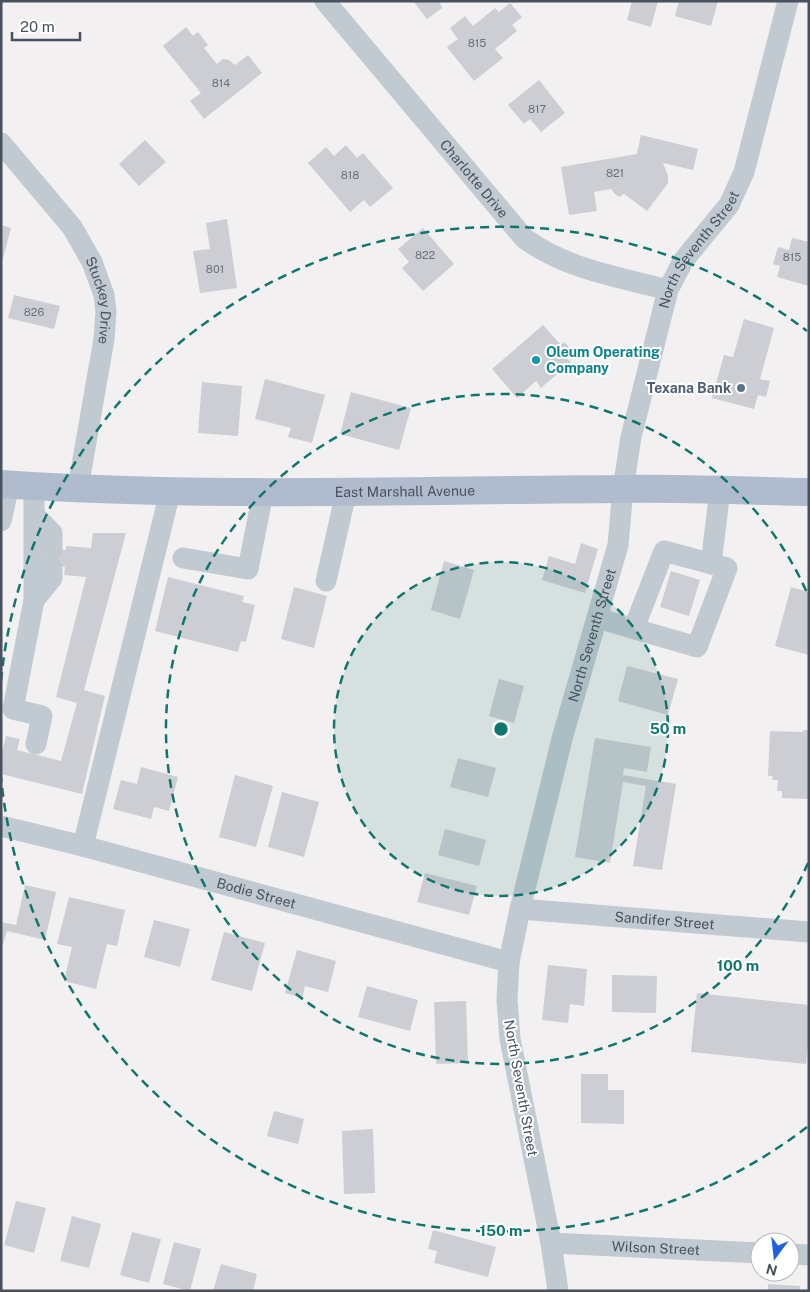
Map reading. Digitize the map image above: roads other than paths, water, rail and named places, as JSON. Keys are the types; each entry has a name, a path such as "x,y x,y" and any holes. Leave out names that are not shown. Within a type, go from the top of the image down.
{"main road":[{"name":"East Marshall Avenue","path":"15,485 170,492 263,493 624,489 809,492"}],"street":[{"name":"Charlotte Drive","path":"325,1 524,238 545,252 568,263 668,290"},
{"name":"North Seventh Street","path":"558,1291 551,1243 510,1039 507,1000 509,962 520,909 563,735 618,545 631,437 668,290 683,262 728,205 744,172 788,1"},
{"name":"Stuckey Drive","path":"1,143 72,227 92,262 104,295 106,312 104,339 78,488"},
{"path":"15,485 35,516 52,533 52,578 34,600"},
{"path":"1,521 15,485"},
{"path":"711,564 720,490"},
{"path":"83,846 170,492"},
{"path":"183,558 248,569 263,493"},
{"path":"326,581 346,493"},
{"path":"35,516 34,600 13,709 42,716 36,744"},
{"path":"597,618 697,647 727,568 664,551 634,628"},
{"name":"Bodie Street","path":"1,826 83,846 509,962"},
{"name":"Sandifer Street","path":"520,909 809,932"},
{"name":"Wilson Street","path":"551,1243 750,1253"}],"place":[{"name":"Oleum Operating Company","path":"536,360"},
{"name":"Texana Bank","path":"741,388"}]}
